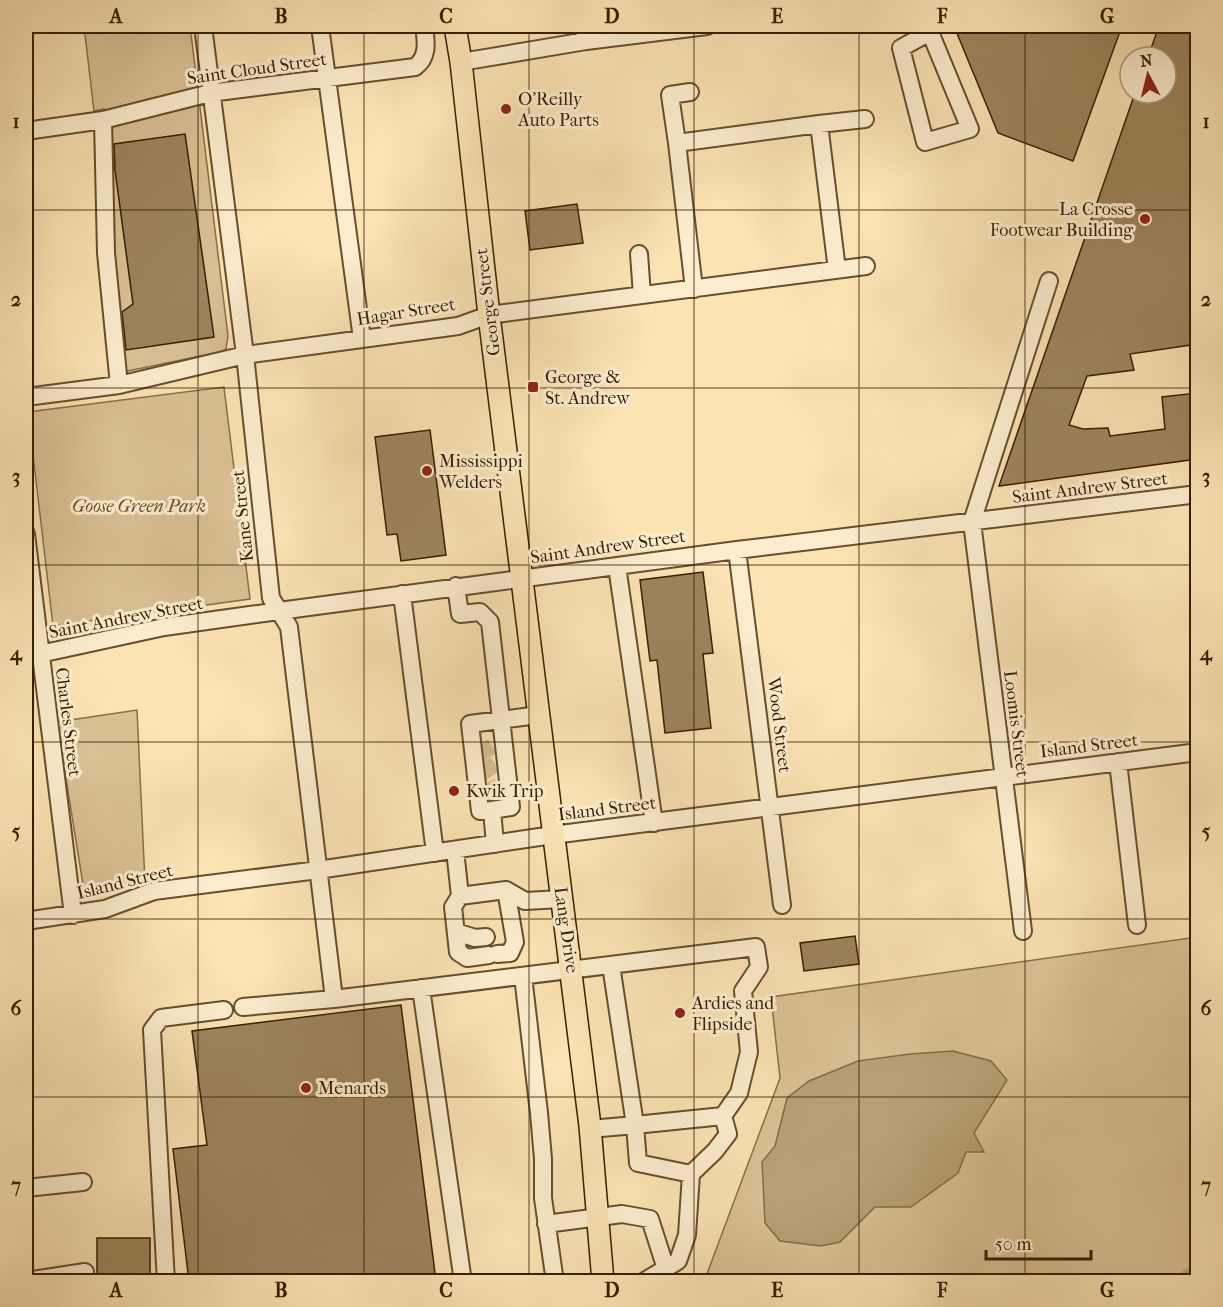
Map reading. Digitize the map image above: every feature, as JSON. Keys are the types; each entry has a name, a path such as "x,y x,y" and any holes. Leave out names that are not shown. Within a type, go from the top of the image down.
{"main road":[{"name":"George Street","path":"455,26 523,578"},
{"name":"Lang Drive","path":"523,578 552,835 590,1129 603,1281"}],"street":[{"name":"Kane Street","path":"203,26 245,355 271,598 289,627 334,999"},
{"path":"320,26 362,339"},
{"name":"Saint Cloud Street","path":"26,131 103,120 210,93 415,67 422,62 425,56 424,26"},
{"path":"461,62 585,33 707,26"},
{"path":"930,32 970,129 925,142 901,48 912,33 930,32"},
{"path":"690,92 670,95 694,289"},
{"path":"677,143 865,119"},
{"path":"103,120 106,253 119,385"},
{"path":"819,124 837,270"},
{"path":"639,254 642,295"},
{"name":"Hagar Street","path":"26,397 119,385 245,355 458,326 489,315 866,267"},
{"path":"972,522 1049,281"},
{"name":"Saint Andrew Street","path":"33,656 164,627 456,586 1197,494"},
{"name":"Loomis Street","path":"972,522 1023,931"},
{"name":"Charles Street","path":"26,534 33,656 73,915"},
{"name":"Wood Street","path":"737,550 782,904"},
{"path":"617,566 654,823"},
{"path":"456,586 460,614 480,612 490,622 501,720 500,751 492,789 480,811 511,807 492,789 478,766 470,724 501,720 538,715"},
{"path":"402,594 435,853"},
{"name":"Island Street","path":"26,921 105,909 154,891 318,870 552,835 1197,752"},
{"path":"1118,762 1137,925"},
{"path":"492,810 495,844"},
{"path":"455,850 460,896 453,907 458,952 467,958 510,953 515,942 506,890"},
{"path":"460,896 506,890 525,902 561,899"},
{"path":"456,932 475,939 490,936 513,926"},
{"path":"243,1007 334,999 756,947 759,967 743,990 749,1052 739,1093 723,1116 590,1129"},
{"path":"611,965 635,1125 638,1163 691,1174"},
{"path":"523,976 539,1113 543,1159 543,1198 555,1281"},
{"path":"421,988 463,1281"},
{"path":"166,1281 152,1030 161,1018 224,1010"},
{"path":"643,1281 678,1261 687,1236 691,1174 715,1151 728,1134 723,1116"},
{"path":"26,1188 83,1182"},
{"path":"546,1224 622,1214 650,1219 666,1269"},
{"path":"26,1281 85,1272"}],"green space":[{"path":"84,26 190,26 228,336 226,349 220,352 123,372 104,109 94,111"},
{"name":"Goose Green Park","path":"224,387 250,599 53,626 28,412"},
{"path":"137,710 145,883 85,897 57,722"},
{"path":"1197,937 1197,1281 704,1282 780,1078 771,997"}],"shaded area":[{"path":"953,1051 991,1061 1007,1080 974,1133 984,1152 966,1152 958,1173 911,1207 875,1207 840,1242 821,1246 780,1241 765,1223 762,1162 775,1146 787,1098 809,1081 858,1061"}],"building":[{"path":"954,26 1122,26 1073,161 998,133"},
{"name":"La Crosse Footwear Building","path":"1159,26 1197,26 1197,344 1130,354 1134,370 1087,376 1069,425 1083,429 1108,428 1110,436 1165,429 1162,397 1197,393 1197,459 999,486 1131,105 1178,105 1178,45 1152,45"},
{"path":"185,134 214,337 126,350 122,312 133,304 115,170 114,144"},
{"path":"577,204 583,243 530,250 525,211"},
{"path":"430,430 446,555 401,561 397,534 387,535 375,437"},
{"path":"703,572 713,653 703,654 711,728 665,733 657,660 650,661 640,580"},
{"path":"855,936 859,964 804,971 800,943"},
{"name":"Menards","path":"401,1005 436,1281 189,1281 173,1149 207,1145 192,1031"},
{"path":"97,1238 150,1238 150,1281 97,1281"}],"waterway":[{"path":"1190,1282 1198,1279"}],"tunnel":[{"path":"479,755 494,745"},
{"path":"482,773 497,763"},
{"path":"485,794 499,785"}],"place":[{"name":"O'Reilly Auto Parts","path":"506,109"},
{"name":"La Crosse Footwear Building","path":"1145,219"},
{"name":"George & St. Andrew","path":"533,387"},
{"name":"Mississippi Welders","path":"427,471"},
{"name":"Kwik Trip","path":"454,791"},
{"name":"Ardies and Flipside","path":"680,1013"},
{"name":"Menards","path":"306,1088"}]}
